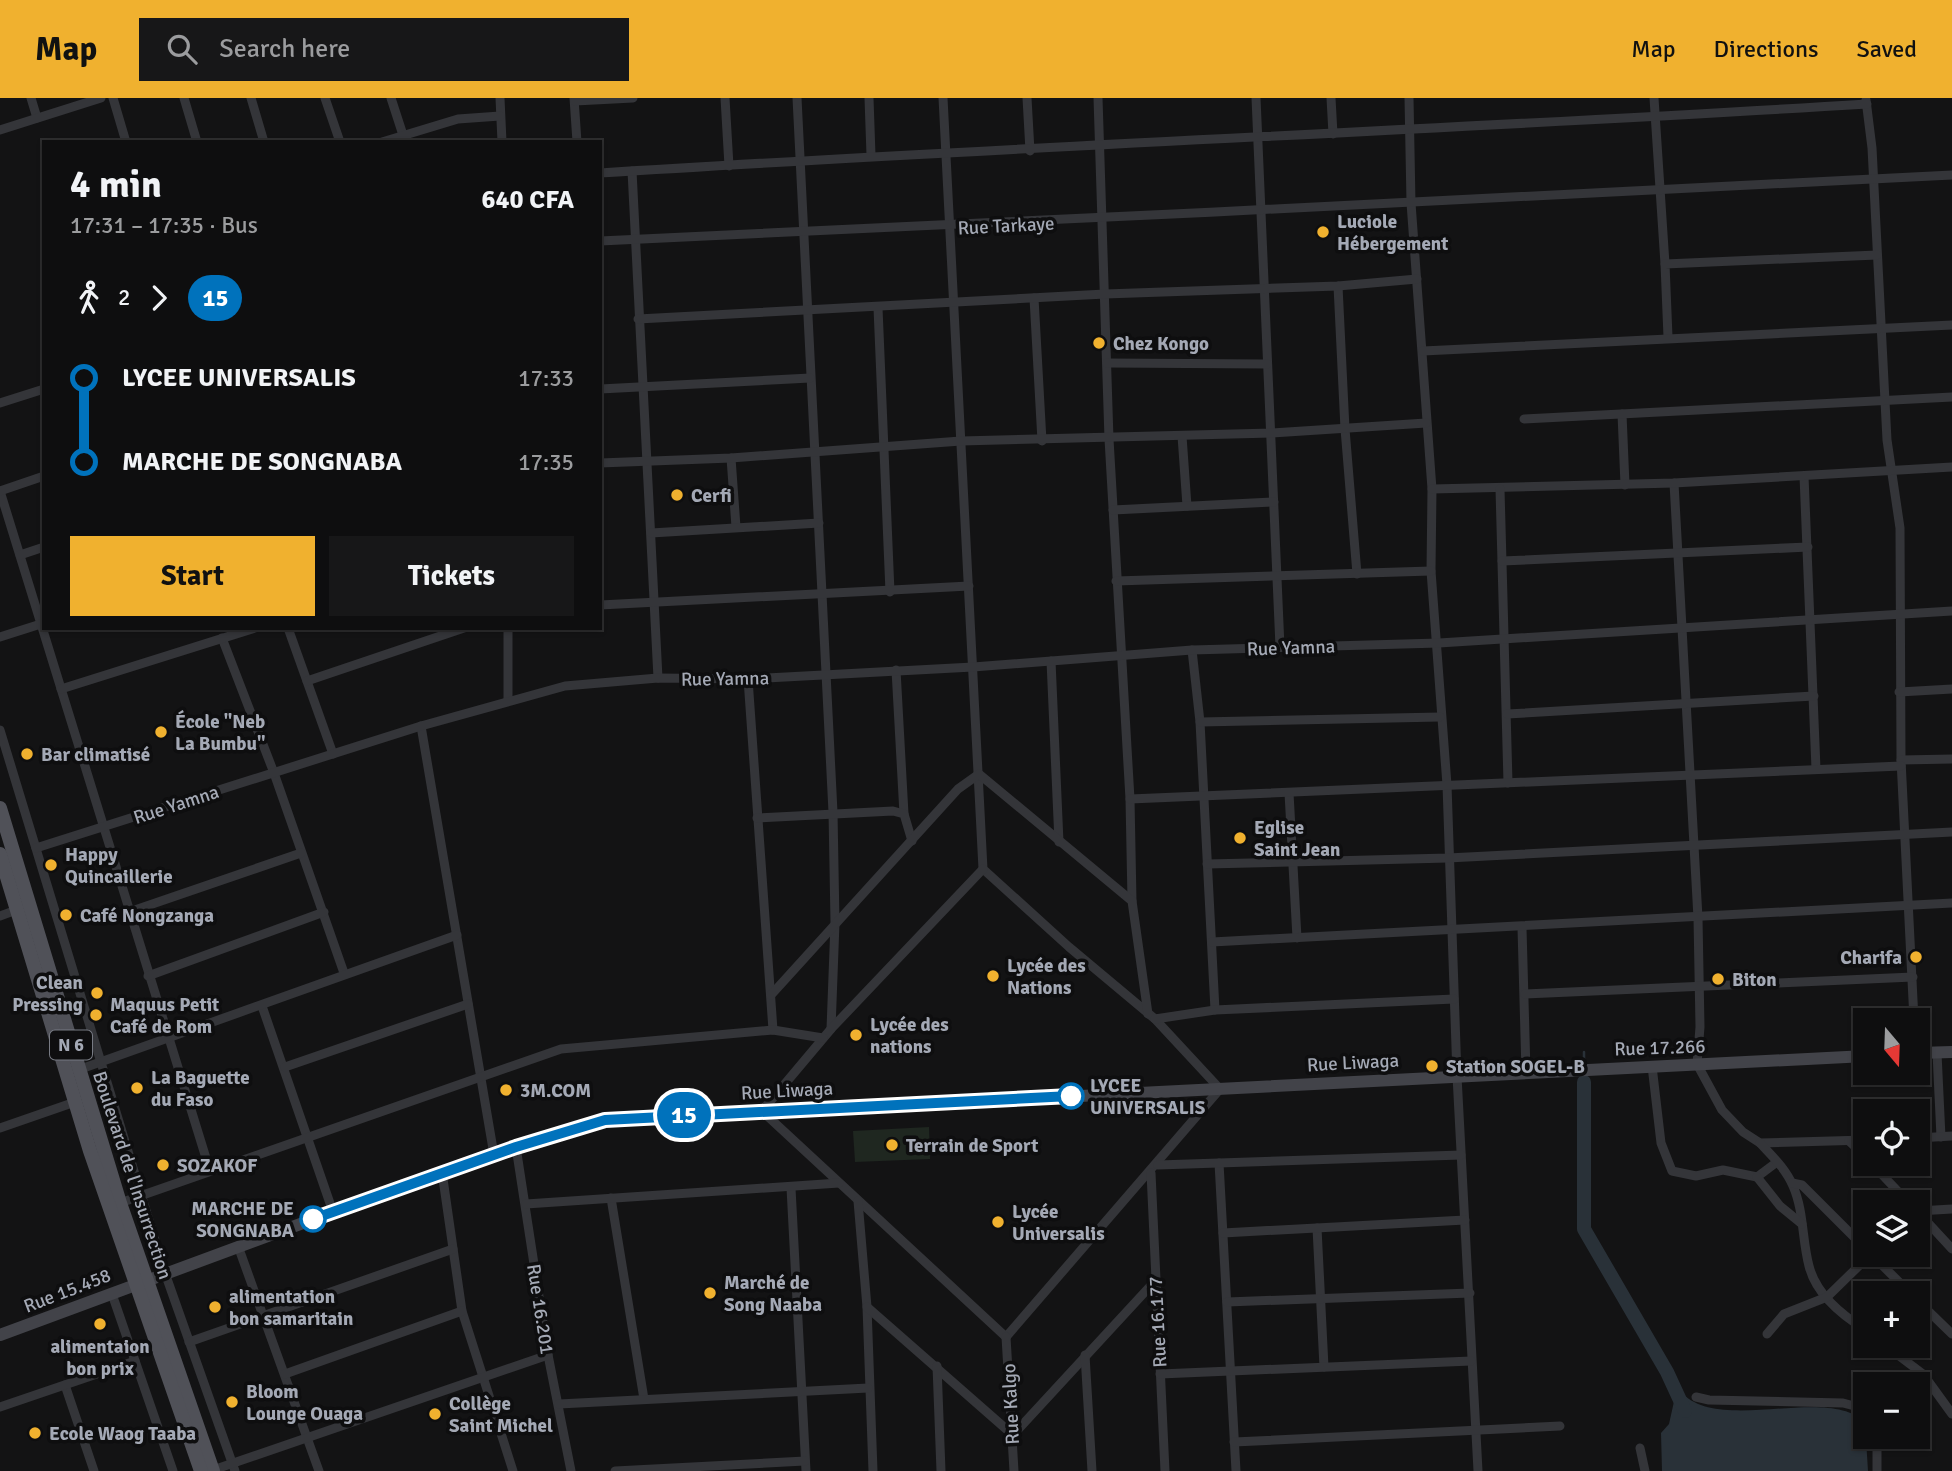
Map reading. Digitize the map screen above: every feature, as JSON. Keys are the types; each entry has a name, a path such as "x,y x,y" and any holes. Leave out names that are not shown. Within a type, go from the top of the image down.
{"main road":[{"name":"Boulevard de l'Insurrection","path":"0,808 75,1102 209,1471"},
{"name":"Boulevard de l'Insurrection","path":"0,854 24,907 78,1070 120,1203 140,1283"},
{"path":"1930,1053 1952,1052"},
{"name":"Rue 17.266","path":"1457,1076 1853,1057"},
{"name":"Rue Liwaga","path":"140,1283 442,1172 605,1120 1457,1076"},
{"name":"Rue 15.458","path":"0,1335 140,1283"}],"street":[{"path":"31,98 37,118"},
{"path":"0,130 101,98"},
{"path":"113,98 126,140"},
{"path":"184,98 196,140"},
{"path":"251,98 263,140"},
{"path":"325,98 339,140"},
{"path":"391,98 403,135"},
{"path":"500,98 502,140"},
{"path":"578,140 574,100 633,98"},
{"path":"726,98 729,166"},
{"path":"797,98 833,812 835,923 831,1029"},
{"path":"869,98 872,155"},
{"path":"943,98 984,869 1151,1016 1220,1089 1158,1165 1006,1337 762,1111 831,1029 984,869"},
{"path":"1027,98 1030,151"},
{"path":"1098,98 1116,581 1130,799 1132,901 1151,1016"},
{"path":"1256,98 1280,647"},
{"path":"1331,98 1333,134"},
{"path":"1409,98 1411,203 1432,489 1431,571 1447,785 1457,1076 1478,1471"},
{"path":"1654,98 1668,337"},
{"path":"602,173 802,162 872,155 1030,151 1655,116 1866,101 1874,179 1885,401 1900,528 1899,692 1903,835 1914,1008"},
{"path":"388,140 458,119 500,116"},
{"path":"632,171 644,460 652,533 658,678"},
{"name":"Rue Tarkaye","path":"602,241 1102,220 1658,188 1952,176"},
{"path":"1665,264 1877,255"},
{"path":"638,319 1105,294 1338,286 1417,279"},
{"path":"1338,286 1345,429 1357,574"},
{"path":"1034,298 1042,441"},
{"path":"878,308 890,592"},
{"path":"1423,351 1952,325"},
{"path":"1107,363 1267,364"},
{"path":"602,389 810,378"},
{"path":"0,403 42,390"},
{"path":"1524,419 1952,397"},
{"path":"1622,414 1625,485"},
{"path":"602,463 815,453 961,441 1272,433 1426,423"},
{"path":"1182,436 1187,506"},
{"path":"731,458 736,527"},
{"path":"1432,489 1674,483 1952,467"},
{"path":"1804,476 1816,769"},
{"path":"42,477 0,491 42,621"},
{"path":"1674,483 1698,918 1700,1027 1697,1064 1722,1110 1743,1132 1760,1143 1792,1183 1809,1268 1827,1297 1841,1313 1853,1321"},
{"path":"1500,489 1508,783"},
{"path":"1113,510 1274,502"},
{"path":"652,533 819,523"},
{"path":"1502,561 1808,547"},
{"path":"20,555 42,548"},
{"path":"1116,581 1431,571"},
{"path":"602,605 823,596 969,586"},
{"name":"Rue Yamna","path":"36,848 421,726 565,685 658,678 748,679 973,667 1192,650 1506,640 1952,611"},
{"path":"0,637 42,624"},
{"path":"45,630 102,828 210,1171"},
{"path":"61,689 248,630"},
{"path":"289,630 333,754"},
{"path":"307,681 458,630"},
{"path":"508,630 508,701"},
{"path":"222,638 274,773 344,973"},
{"path":"1192,650 1205,796 1215,1010"},
{"path":"1051,661 1059,842"},
{"path":"895,670 904,814 912,841"},
{"path":"748,679 773,1030"},
{"path":"1899,692 1952,689"},
{"path":"1507,714 1814,696"},
{"path":"1200,722 1440,717"},
{"path":"421,726 494,1155"},
{"path":"0,730 165,1273 234,1467"},
{"path":"1130,799 1816,769 1952,759"},
{"path":"979,775 1132,901"},
{"path":"771,995 958,789 979,775"},
{"path":"1289,793 1297,938"},
{"path":"757,818 884,809 904,814"},
{"path":"1207,864 1448,858 1952,831"},
{"path":"129,912 302,853"},
{"path":"1212,942 1522,928 1952,903"},
{"path":"0,916 24,907"},
{"path":"148,976 324,912"},
{"path":"1522,928 1526,1072"},
{"path":"78,1070 457,934"},
{"path":"1525,994 1913,977"},
{"path":"1151,1016 1215,1010 1454,999"},
{"path":"285,1067 468,1004"},
{"path":"262,1006 285,1067 332,1212"},
{"path":"120,1203 561,1049 773,1030 823,1038"},
{"path":"1937,1053 1941,1137"},
{"path":"1652,1066 1661,1143 1669,1169 1691,1176 1723,1170 1757,1177 1780,1206 1802,1224"},
{"path":"0,1128 75,1102"},
{"path":"1930,1137 1952,1136"},
{"path":"1849,1140 1853,1144"},
{"path":"1760,1143 1853,1140"},
{"name":"Rue 16.201","path":"516,1147 548,1355 571,1471"},
{"path":"1158,1165 1461,1155"},
{"path":"1757,1177 1777,1162"},
{"path":"1219,1163 1236,1471"},
{"path":"442,1172 462,1311 513,1471"},
{"name":"Rue 16.177","path":"1151,1173 1165,1471"},
{"path":"1883,1176 1896,1190"},
{"path":"526,1204 839,1183"},
{"path":"1792,1183 1802,1185 1853,1235"},
{"path":"615,1471 805,1466 791,1188"},
{"path":"611,1198 644,1399"},
{"path":"858,1201 867,1307 873,1471"},
{"path":"1930,1211 1952,1209"},
{"path":"1223,1233 1465,1220"},
{"path":"1930,1225 1952,1248"},
{"path":"1317,1228 1324,1367"},
{"path":"238,1246 319,1471"},
{"path":"189,1342 453,1249"},
{"path":"1767,1334 1784,1314 1827,1297 1858,1267"},
{"path":"1883,1267 1898,1281"},
{"path":"867,1307 1013,1435 1155,1281"},
{"path":"1227,1302 1470,1293"},
{"path":"112,1294 173,1471"},
{"path":"285,1374 462,1311"},
{"path":"1930,1313 1952,1334"},
{"name":"Rue Kalgo","path":"1006,1337 1014,1471"},
{"path":"209,1471 234,1467 307,1437 548,1355"},
{"path":"1085,1355 1092,1471"},
{"path":"1906,1358 1923,1374 1952,1414"},
{"path":"0,1407 135,1361"},
{"path":"1160,1374 1471,1361"},
{"path":"937,1366 940,1471"},
{"path":"65,1385 94,1471"},
{"path":"559,1404 868,1388"},
{"path":"1696,1397 1709,1400 1843,1402 1853,1405"},
{"path":"1234,1442 1560,1426"},
{"path":"1640,1448 1645,1471"},
{"path":"1877,1449 1877,1471"}],"shaded area":[{"name":"Terrain de Sport","path":"929,1127 930,1159 855,1162 853,1131"},
{"path":"1683,1394 1701,1405 1723,1410 1803,1407 1849,1412 1853,1415 1853,1449 1867,1449 1868,1471 1662,1471 1661,1433 1669,1424 1675,1397"}],"waterway":[{"path":"1584,1052 1584,1062"},
{"path":"1584,1082 1584,1229 1667,1372 1685,1411"}],"bus line":[{"name":"15","path":"313,1219 516,1147 605,1120 1071,1096"}],"place":[{"name":"Luciole Hébergement","path":"1323,232"},
{"name":"Chez Kongo","path":"1099,343"},
{"name":"Cerfi","path":"677,495"},
{"name":"École \"Neb La Bumbu\"","path":"161,732"},
{"name":"Bar climatisé","path":"27,754"},
{"name":"Eglise Saint Jean","path":"1240,838"},
{"name":"Happy Quincaillerie","path":"51,865"},
{"name":"Café Nongzanga","path":"66,915"},
{"name":"Charifa","path":"1916,957"},
{"name":"Lycée des Nations","path":"993,976"},
{"name":"Biton","path":"1718,979"},
{"name":"Clean Pressing","path":"97,993"},
{"name":"Maquus Petit Café de Rom","path":"96,1015"},
{"name":"Lycée des nations","path":"856,1035"},
{"name":"Station SOGEL-B","path":"1432,1066"},
{"name":"La Baguette du Faso","path":"137,1088"},
{"name":"3M.COM","path":"506,1090"},
{"name":"LYCEE UNIVERSALIS","path":"1071,1096"},
{"name":"Terrain de Sport","path":"892,1145"},
{"name":"SOZAKOF","path":"163,1165"},
{"name":"MARCHE DE SONGNABA","path":"313,1219"},
{"name":"Lycée Universalis","path":"998,1222"},
{"name":"Marché de Song Naaba","path":"710,1293"},
{"name":"alimentation bon samaritain","path":"215,1307"},
{"name":"alimentaion bon prix","path":"100,1324"},
{"name":"Bloom Lounge Ouaga","path":"232,1402"},
{"name":"Collège Saint Michel","path":"435,1414"},
{"name":"Ecole Waog Taaba","path":"35,1433"}]}
